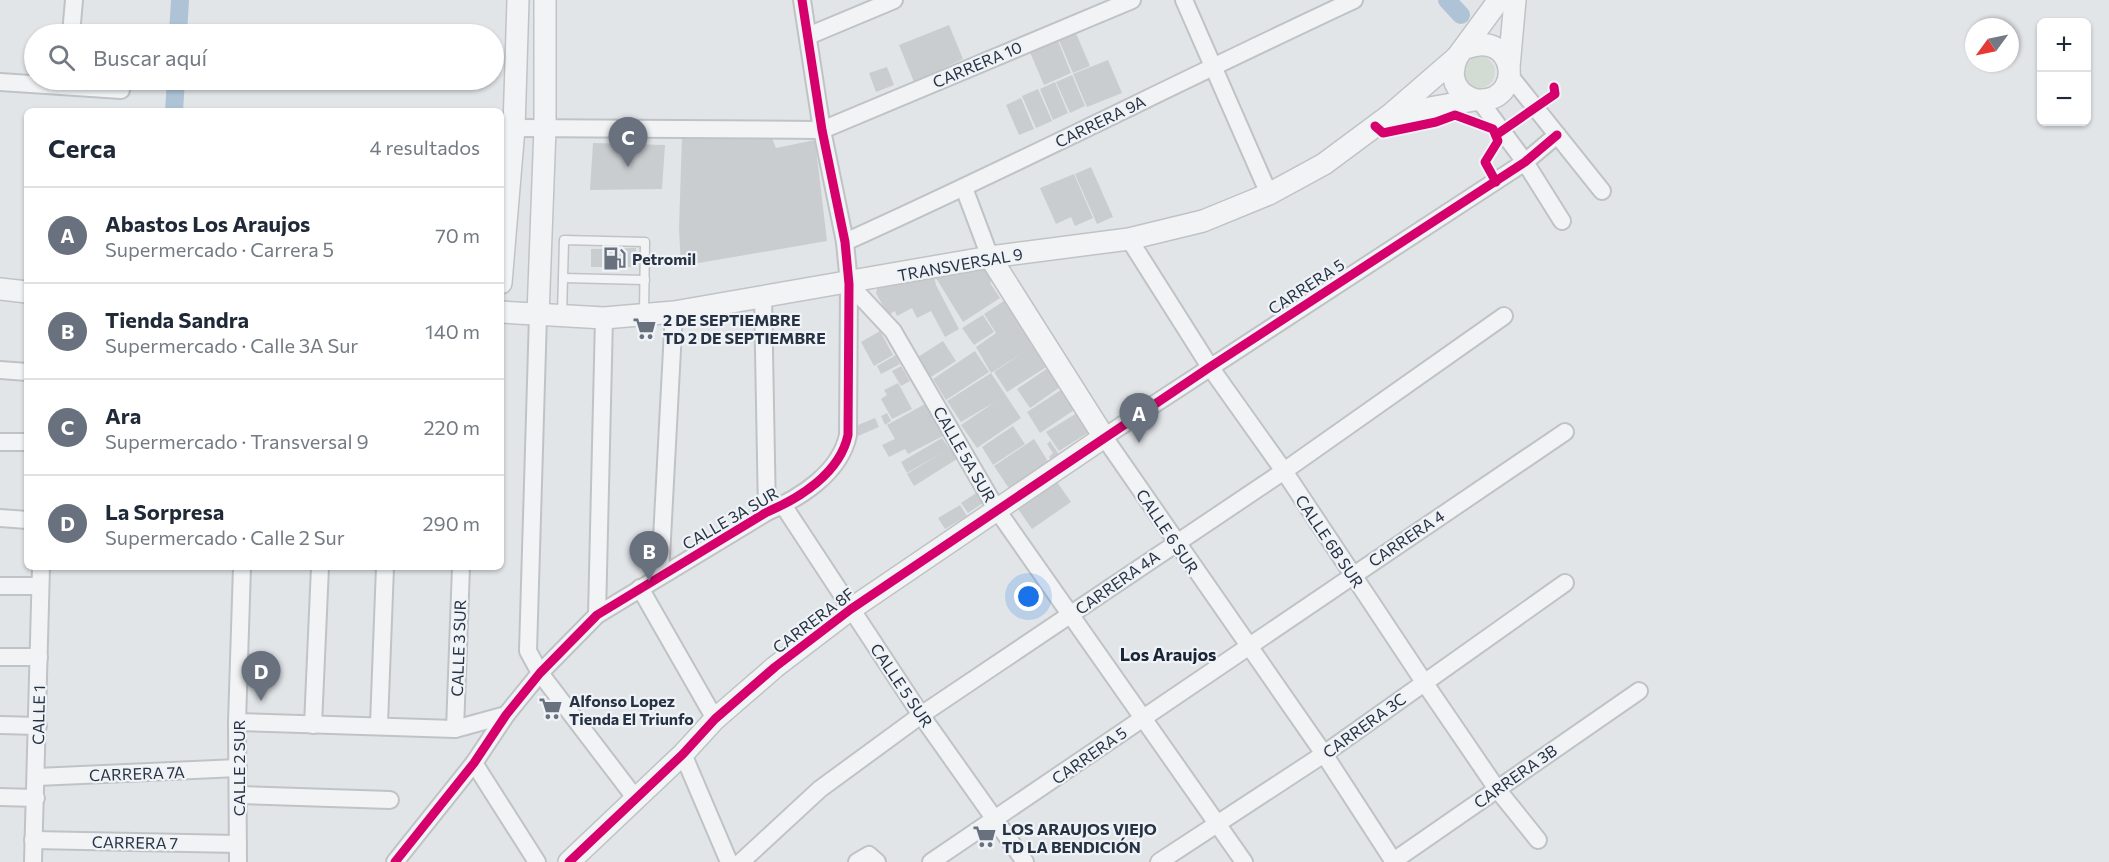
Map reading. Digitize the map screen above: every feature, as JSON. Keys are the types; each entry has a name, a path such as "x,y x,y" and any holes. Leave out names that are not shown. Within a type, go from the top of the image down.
{"street":[{"path":"72,24 74,0"},
{"path":"504,247 514,128 518,0"},
{"path":"545,0 545,128 528,651 540,673 636,800"},
{"name":"CALLE 3A SUR","path":"395,862 474,763 506,715 540,673 597,615 767,512 783,505 833,469 844,452 848,435 849,284 845,242 822,130 802,0"},
{"path":"808,36 894,0"},
{"name":"CARRERA 10","path":"822,130 1132,0"},
{"path":"1184,0 1269,194"},
{"name":"CARRERA 9A","path":"845,242 964,188 1214,65 1354,0"},
{"name":"TRANSVERSAL 9","path":"504,312 604,318 674,312 849,284 990,258 1128,239 1203,221 1269,194 1324,164 1390,115 1461,52 1499,0"},
{"path":"1515,0 1509,71 1503,91 1488,100 1477,100 1465,95 1453,78 1461,52 1487,44 1497,48 1509,71 1602,191"},
{"path":"0,82 24,82"},
{"path":"1477,100 1525,162 1562,221"},
{"name":"TRANSVERSAL 9","path":"1390,115 1477,100"},
{"path":"514,128 822,130"},
{"name":"CARRERA 5","path":"1104,437 1525,162 1557,135"},
{"name":"CALLE 6 SUR","path":"964,188 990,258 1104,437 1248,648 1324,754 1393,862"},
{"name":"CALLE 6B SUR","path":"1128,239 1210,367 1284,471 1424,682 1497,789 1538,840"},
{"name":"CALLE 5A SUR","path":"849,284 893,331 997,510 1244,862"},
{"path":"0,290 24,292"},
{"path":"763,297 767,512"},
{"path":"660,576 674,312"},
{"name":"CARRERA 4A","path":"741,862 820,789 921,715 1175,542 1284,471 1504,316"},
{"path":"597,615 604,318"},
{"path":"0,370 24,372"},
{"name":"CARRERA 4","path":"1248,648 1352,574 1565,432"},
{"name":"CARRERA 8F","path":"569,862 683,754 715,719 775,667 851,609 1104,437"},
{"path":"0,442 24,442"},
{"name":"CALLE 5 SUR","path":"783,505 921,715 1025,862"},
{"path":"0,518 24,520"},
{"name":"CALLE 1","path":"33,862 37,777 40,570"},
{"name":"CALLE 2 SUR","path":"238,862 237,722 242,570"},
{"path":"313,725 320,570"},
{"path":"379,724 385,570"},
{"name":"CALLE 3 SUR","path":"455,729 460,570"},
{"name":"CARRERA 3C","path":"1159,862 1324,754 1565,583"},
{"path":"0,586 40,586"},
{"path":"640,588 715,719"},
{"name":"CARRERA 5","path":"931,862 1248,648"},
{"path":"0,657 39,657"},
{"name":"CARRERA 3B","path":"1393,862 1639,691"},
{"path":"237,722 313,725 379,724 455,729 506,715"},
{"path":"0,725 38,726"},
{"path":"683,754 729,862"},
{"path":"474,763 537,862"},
{"name":"CARRERA 7A","path":"37,777 238,768"},
{"path":"238,795 390,800"},
{"path":"0,796 36,798"},
{"name":"CARRERA 7","path":"33,840 238,844"}],"lane":[{"path":"562,316 564,240 645,242 644,314"},
{"path":"563,278 645,280"}],"shaded area":[{"path":"1479,56 1491,60 1495,72 1491,84 1479,88 1467,84 1463,72 1467,60"}],"building":[{"path":"949,25 963,59 914,82 899,45"},
{"path":"1075,31 1090,66 1073,73 1058,38"},
{"path":"1058,41 1071,73 1044,85 1029,50"},
{"path":"1108,60 1122,93 1087,107 1073,74"},
{"path":"887,67 894,85 876,92 869,73"},
{"path":"1072,75 1085,106 1070,113 1056,82"},
{"path":"1055,82 1068,113 1053,120 1040,89"},
{"path":"1038,89 1052,121 1036,128 1022,96"},
{"path":"1021,98 1034,129 1019,135 1006,105"},
{"path":"682,135 771,136 776,148 815,140 827,241 681,266 679,229"},
{"path":"593,143 665,145 662,189 590,190"},
{"path":"1091,167 1113,217 1097,224 1075,174"},
{"path":"1074,174 1093,218 1075,226 1071,217 1056,224 1040,188"},
{"name":"Petromil","path":"636,248 637,267 591,267 591,249"},
{"path":"987,269 996,279 990,283 1000,298 963,322 936,278"},
{"path":"934,276 936,285 959,329 945,337 931,311 917,318 912,308 897,316 895,311 888,315 876,293 878,286"},
{"path":"1007,299 1048,366 1007,392 994,372 1027,350 991,373 976,347 996,333 984,314"},
{"path":"983,315 994,332 974,345 962,328"},
{"path":"880,331 893,355 874,366 861,342"},
{"path":"943,341 956,361 931,377 918,357"},
{"path":"975,351 989,372 946,400 933,379"},
{"path":"896,355 900,364 881,374 877,366"},
{"path":"901,366 910,381 901,386 892,371"},
{"path":"1051,366 1063,385 1030,408 1017,389"},
{"path":"991,373 1021,418 977,448 961,425 995,402 961,422 947,401"},
{"path":"898,383 912,409 892,419 881,399 887,395 884,390"},
{"path":"1064,388 1077,408 1040,433 1027,412"},
{"path":"925,404 943,436 908,454 905,449 889,457 882,445 895,439 887,425"},
{"path":"887,413 891,421 885,425 881,416"},
{"path":"1077,413 1089,432 1059,451 1046,432"},
{"path":"875,418 879,427 858,436 858,425"},
{"path":"1013,426 1025,444 993,465 982,447"},
{"path":"942,438 957,459 914,486 907,474 943,452 907,473 901,462"},
{"path":"1034,439 1049,463 1010,490 994,466"},
{"path":"1050,441 1060,456 1052,461 1049,457 1053,453 1047,444"},
{"path":"1057,482 1071,502 1032,529 1018,509"},
{"path":"979,491 986,501 968,513 961,503"},
{"path":"960,505 967,516 945,529 938,518"}],"waterway":[{"path":"179,24 180,0"},
{"path":"1447,0 1461,15"},
{"path":"174,108 175,90"}],"cycle path":[{"path":"395,862 474,763 506,715 540,673 597,615 767,512 805,492 828,472 844,449 848,435 849,284 845,242 822,130 802,0"},
{"path":"1496,135 1555,94 1554,87"},
{"path":"1375,126 1383,133 1436,122 1455,115 1493,129 1498,141 1485,162 1496,182"},
{"path":"569,862 683,754 715,719 775,667 851,609 1210,367 1525,162 1557,135"}],"place":[{"name":"Ara","path":"628,167"},
{"name":"Petromil","path":"614,258"},
{"name":"2 DE SEPTIEMBRE TD 2 DE SEPTIEMBRE","path":"645,328"},
{"name":"Abastos Los Araujos","path":"1139,443"},
{"name":"Tienda Sandra","path":"649,581"},
{"name":"La Sorpresa","path":"261,701"},
{"name":"Alfonso Lopez Tienda El Triunfo","path":"551,709"},
{"name":"LOS ARAUJOS VIEJO TD LA BENDICIÓN","path":"984,837"}],"district":[{"name":"Los Araujos","path":"1168,654"}]}
